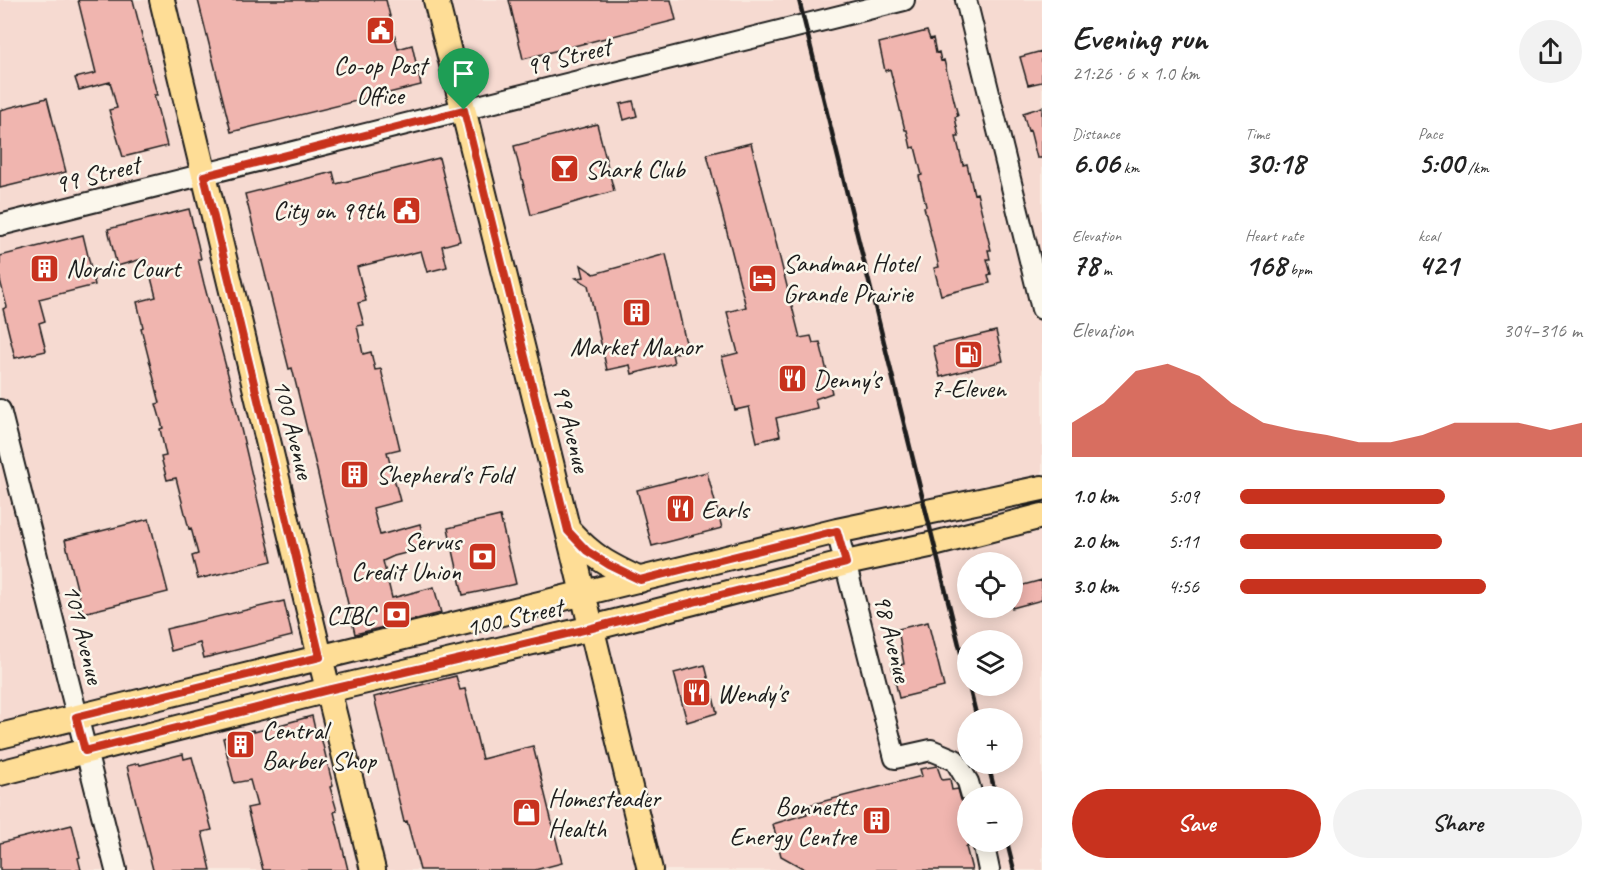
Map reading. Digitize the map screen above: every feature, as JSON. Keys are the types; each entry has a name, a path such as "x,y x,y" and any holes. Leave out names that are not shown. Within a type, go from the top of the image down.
{"main road":[{"name":"100 Avenue","path":"162,0 373,870"},
{"name":"99 Avenue","path":"436,0 650,870"},
{"name":"100 Street","path":"0,736 837,531 1042,488"},
{"name":"100 Street","path":"0,773 328,690 592,628 1042,516"},
{"path":"568,531 587,551 640,580"}],"street":[{"name":"99 Street","path":"0,225 904,0"},
{"path":"966,0 1042,309"},
{"name":"101 Avenue","path":"0,410 116,870"},
{"name":"98 Avenue","path":"837,531 895,758 931,750 956,760 969,786"},
{"path":"984,852 989,870"}],"shaded area":[{"path":"0,0 1042,0 1042,870 0,870"}],"building":[{"path":"78,0 133,0 157,95 154,95 167,146 123,157 109,110 117,108 110,82 79,90 75,78 96,73"},
{"path":"198,0 386,0 398,49 412,45 421,85 231,132"},
{"path":"509,0 671,0 676,20 523,59"},
{"path":"927,31 930,39 933,38 936,53 939,52 941,61 944,60 958,116 955,117 959,137 956,137 963,165 967,164 974,194 977,193 991,250 988,250 990,259 987,259 991,274 988,275 990,283 941,295 934,268 939,267 919,176 922,175 915,147 911,148 907,130 905,130 890,69 885,71 879,43"},
{"path":"1042,51 1042,82 1028,85 1020,57"},
{"path":"47,98 66,172 0,188 0,110"},
{"path":"633,101 637,116 624,120 620,104"},
{"path":"1042,107 1042,158 1037,158 1023,113"},
{"name":"Shark Club","path":"597,124 614,191 531,215 514,146"},
{"name":"Sandman Hotel Grande Prairie","path":"751,143 800,338 811,336 813,343 820,342 832,393 815,399 817,408 776,418 780,436 757,442 749,407 735,410 722,357 738,353 727,312 746,307 707,154"},
{"path":"439,158 460,241 442,246 447,267 427,272 421,251 357,267 366,301 358,303 364,325 357,326 363,354 371,352 375,370 381,369 400,449 387,452 400,501 373,508 380,535 420,524 426,548 383,561 392,598 434,587 441,613 355,634 292,368 289,369 245,194 333,172 336,184"},
{"path":"189,209 201,259 198,259 230,382 272,561 198,579 192,556 198,554 176,478 167,480 161,457 166,456 160,429 163,428 156,404 160,403 141,328 143,327 137,302 156,297 146,258 117,266 108,229"},
{"name":"Nordic Court","path":"83,235 95,285 39,299 45,321 39,323 46,351 15,358 3,309 7,307 0,280 0,256"},
{"name":"Market Manor","path":"666,254 689,350 672,354 674,363 632,374 630,365 607,370 588,285 576,278 584,277 581,265 594,274"},
{"name":"7-Eleven","path":"996,331 1003,361 940,377 933,346"},
{"name":"Earls","path":"707,472 722,528 652,546 637,490"},
{"name":"Servus Credit Union","path":"500,516 516,584 463,595 448,528"},
{"path":"149,519 168,592 83,613 65,540"},
{"path":"1042,580 1042,600 1023,605 1023,585"},
{"path":"284,601 292,636 204,658 200,643 171,651 166,629"},
{"path":"928,622 944,687 899,698 892,667 904,664 898,629"},
{"name":"Wendy's","path":"705,665 717,713 687,722 674,673"},
{"path":"456,676 460,690 465,689 482,759 533,746 562,863 535,870 420,870 407,821 404,822 374,697"},
{"path":"312,716 317,738 321,737 333,786 330,787 337,811 334,812 348,870 263,870 247,808 257,806 250,780 234,783 223,738"},
{"path":"183,754 184,759 192,757 212,830 202,832 211,870 153,870 127,766"},
{"name":"Bonnetts Energy Centre","path":"937,766 942,780 950,779 952,790 957,789 957,852 967,852 972,870 806,870 781,856 773,824 807,814 805,806 922,776 920,769"},
{"path":"72,825 81,870 0,870 0,843"}],"railway":[{"path":"799,0 957,637"},
{"path":"972,696 974,708"},
{"path":"990,774 994,786"},
{"path":"1010,852 1014,870"}],"place":[{"name":"Co-op Post Office","path":"380,31"},
{"name":"Shark Club","path":"564,169"},
{"name":"City on 99th","path":"406,210"},
{"name":"Nordic Court","path":"45,268"},
{"name":"Sandman Hotel Grande Prairie","path":"762,278"},
{"name":"Market Manor","path":"636,312"},
{"name":"7-Eleven","path":"968,354"},
{"name":"Denny's","path":"792,379"},
{"name":"Shepherd's Fold","path":"355,474"},
{"name":"Earls","path":"680,509"},
{"name":"Servus Credit Union","path":"482,556"},
{"name":"CIBC","path":"396,615"},
{"name":"Wendy's","path":"696,693"},
{"name":"Central Barber Shop","path":"241,745"},
{"name":"Homesteader Health","path":"527,813"},
{"name":"Bonnetts Energy Centre","path":"877,821"}],"route":[{"path":"464,110 568,531 587,551 640,580 837,531 846,563 592,628 328,690 85,751 76,717 320,657 204,176 464,110"}]}
